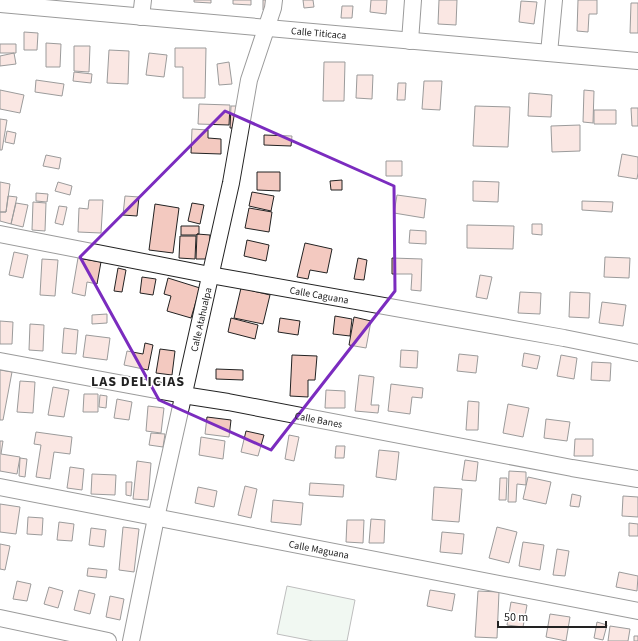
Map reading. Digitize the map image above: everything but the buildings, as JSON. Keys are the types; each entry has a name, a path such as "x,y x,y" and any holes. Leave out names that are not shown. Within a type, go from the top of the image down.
{"street":[{"path":"141,17 143,0"},
{"name":"Calle Atahualpa","path":"131,641 156,518 231,183 249,80 265,28 273,8 274,0"},
{"path":"410,41 413,0"},
{"path":"549,53 554,0"},
{"name":"Calle Titicaca","path":"0,4 638,61"},
{"name":"Calle Caguana","path":"0,234 210,275 638,353"},
{"name":"Calle Banes","path":"0,361 638,479"},
{"name":"Calle Maguana","path":"0,487 638,611"},
{"path":"0,618 108,641"}],"highlighted area":[{"path":"225,111 394,186 395,291 271,450 159,400 80,257"}],"green space":[{"path":"287,586 355,600 347,641 313,641 277,634"}],"district":[{"name":"LAS DELICIAS","path":"138,381"}]}
